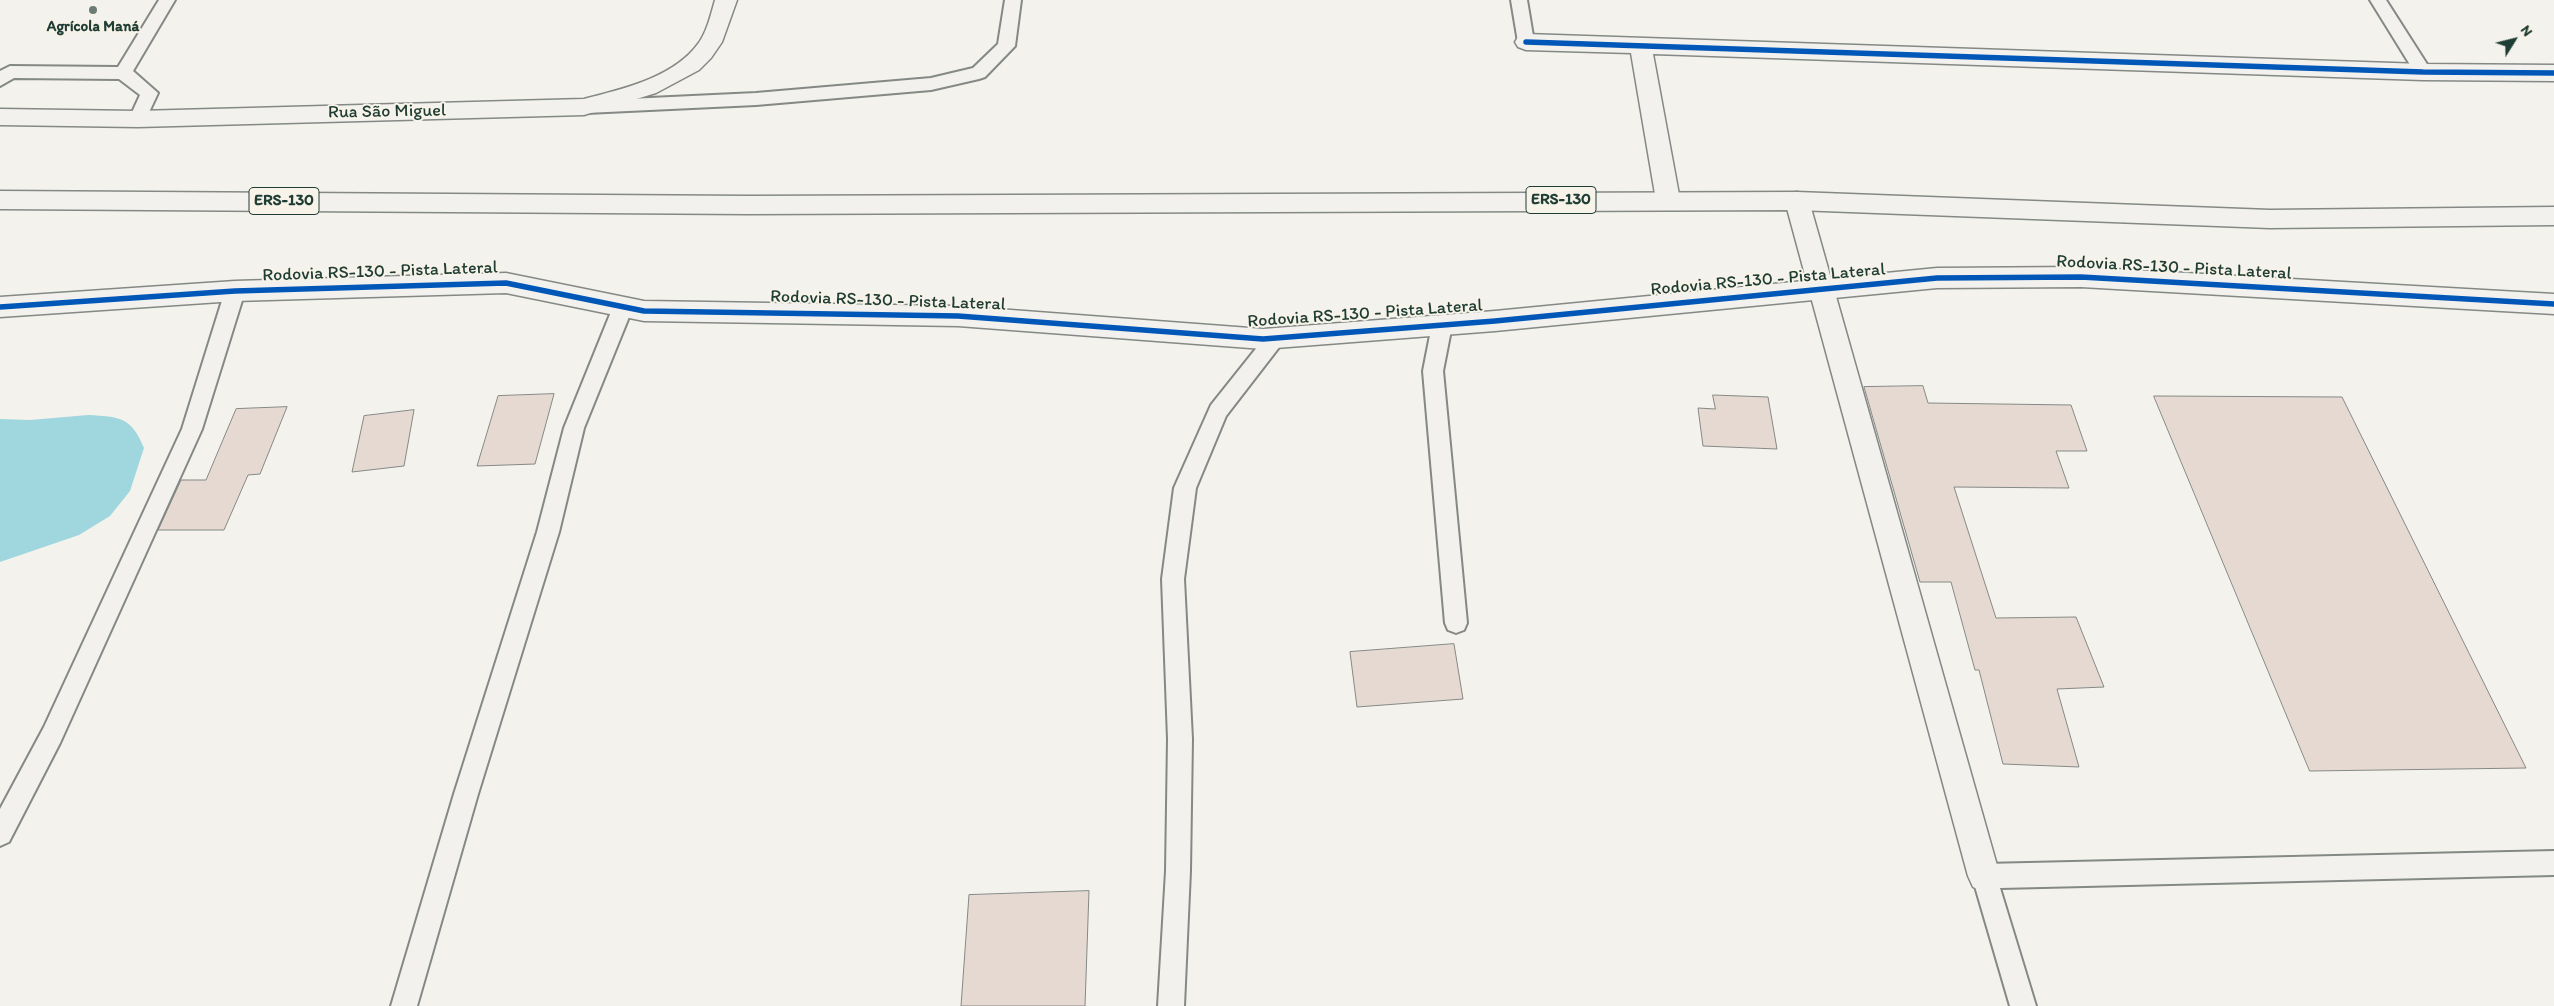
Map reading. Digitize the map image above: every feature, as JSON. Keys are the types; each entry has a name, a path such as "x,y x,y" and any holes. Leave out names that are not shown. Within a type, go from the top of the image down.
{"street":[{"name":"Rua São Miguel","path":"0,117 138,119 584,107 635,93 672,76 698,57 704,52 713,35 721,18 726,0"},
{"path":"1526,42 2423,72 2554,73"},
{"path":"1641,47 1668,200"},
{"name":"ERS-130","path":"0,200 749,205 1668,200 1796,201 2270,219 2554,216"},
{"path":"1796,201 1984,876"},
{"name":"Rodovia RS-130 - Pista Lateral","path":"0,307 235,291 506,283 644,311 958,316 1263,339 1442,325 1937,278 2082,277 2554,304"}],"lane":[{"path":"123,73 167,0"},
{"path":"584,107 785,96 931,84 979,73 1006,46 1013,0"},
{"path":"1519,0 1526,42"},
{"path":"2378,0 2423,72"},
{"path":"0,80 10,72 123,73 149,93 138,119"},
{"path":"0,834 52,735 192,429 235,291"},
{"path":"404,1006 466,794 548,532 574,428 623,307"},
{"path":"1442,325 1433,371 1456,623"},
{"path":"1171,1006 1178,871 1180,739 1172,579 1186,488 1218,411 1277,337"},
{"path":"2023,1006 1984,876 2554,863"}],"water":[{"path":"88,415 123,420 129,424 139,437 144,448 130,491 110,516 79,535 0,562 0,419 30,420"}],"building":[{"path":"1923,386 1928,403 2071,405 2087,451 2056,451 2069,488 1954,487 1996,618 2076,617 2104,687 2057,689 2079,767 2003,764 1979,670 1975,670 1951,582 1920,582 1864,387"},
{"path":"554,394 535,464 477,466 498,396"},
{"path":"1713,395 1768,397 1777,449 1703,446 1698,408 1715,409"},
{"path":"2154,396 2342,397 2526,768 2310,771"},
{"path":"287,407 260,474 248,475 224,530 158,530 181,480 206,480 236,409"},
{"path":"414,410 404,466 352,472 364,416"},
{"path":"1454,644 1463,699 1357,707 1350,652"},
{"path":"1089,891 1085,1006 961,1006 969,895"}],"cycle path":[{"path":"1526,42 2423,72 2554,73"},
{"path":"0,307 235,291 506,283 644,311 958,316 1263,339 1495,321 1937,278 2081,277 2554,304"}],"place":[{"name":"Agrícola Maná","path":"93,10"}]}
